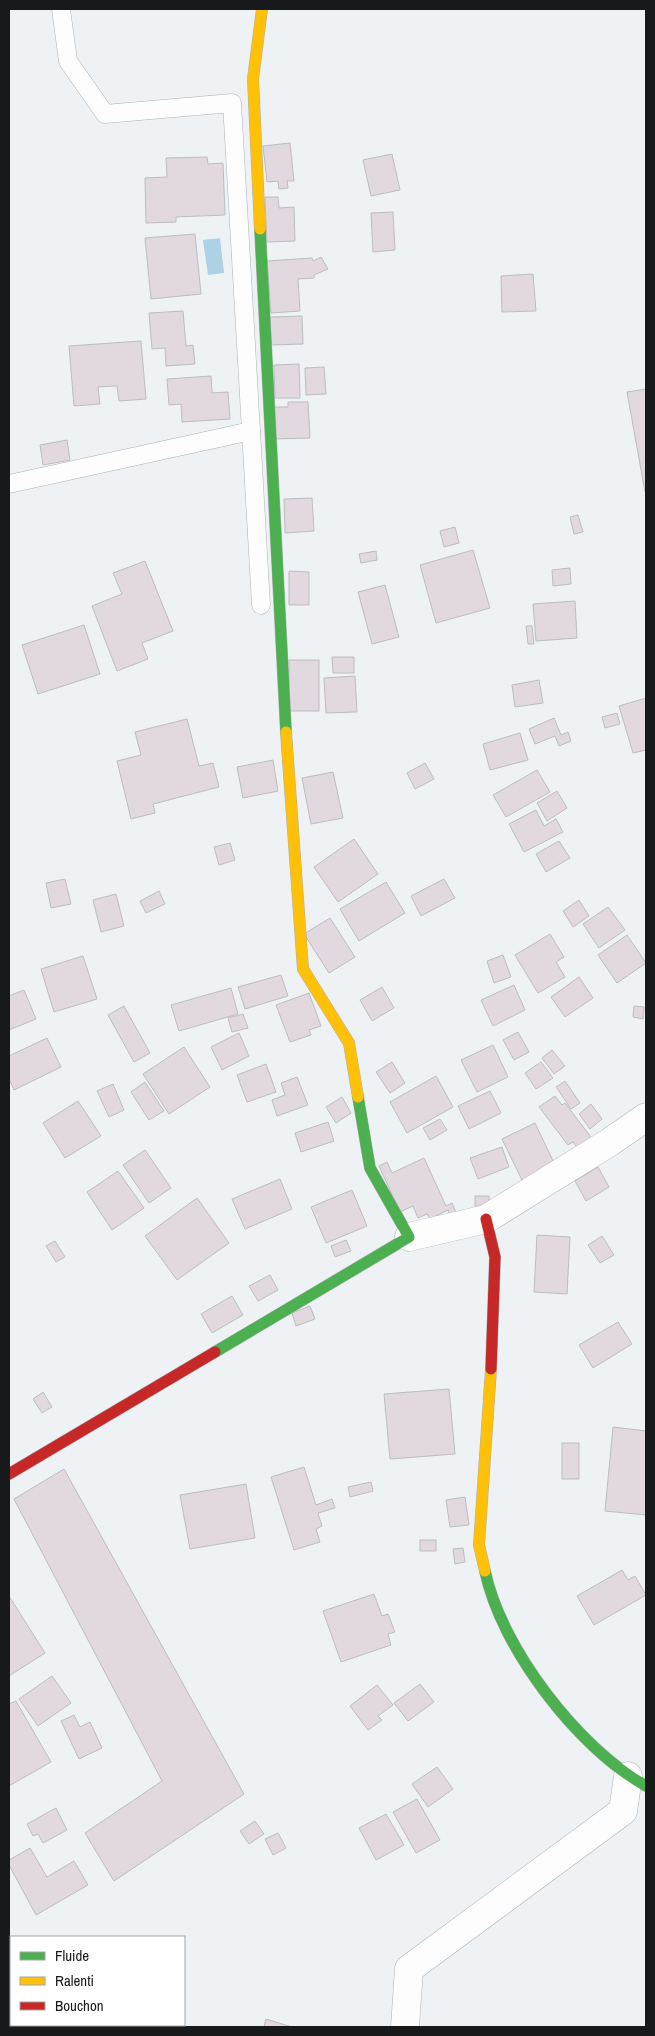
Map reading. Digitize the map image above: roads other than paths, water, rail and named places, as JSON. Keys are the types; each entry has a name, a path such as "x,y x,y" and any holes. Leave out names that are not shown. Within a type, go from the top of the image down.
{"street":[{"path":"262,9 253,79 278,599 291,819 303,968 348,1043 370,1168 408,1237"},
{"path":"9,1474 408,1237 486,1219 610,1142 646,1117"},
{"path":"405,2027 409,1969 623,1811 637,1781 603,1756 551,1702 510,1636 489,1591 479,1545 493,1348 495,1257 486,1219"}],"lane":[{"path":"61,9 68,61 105,114 232,103 261,606"},
{"path":"9,484 252,431"}],"water":[{"path":"220,238 224,273 208,275 203,240"}]}
